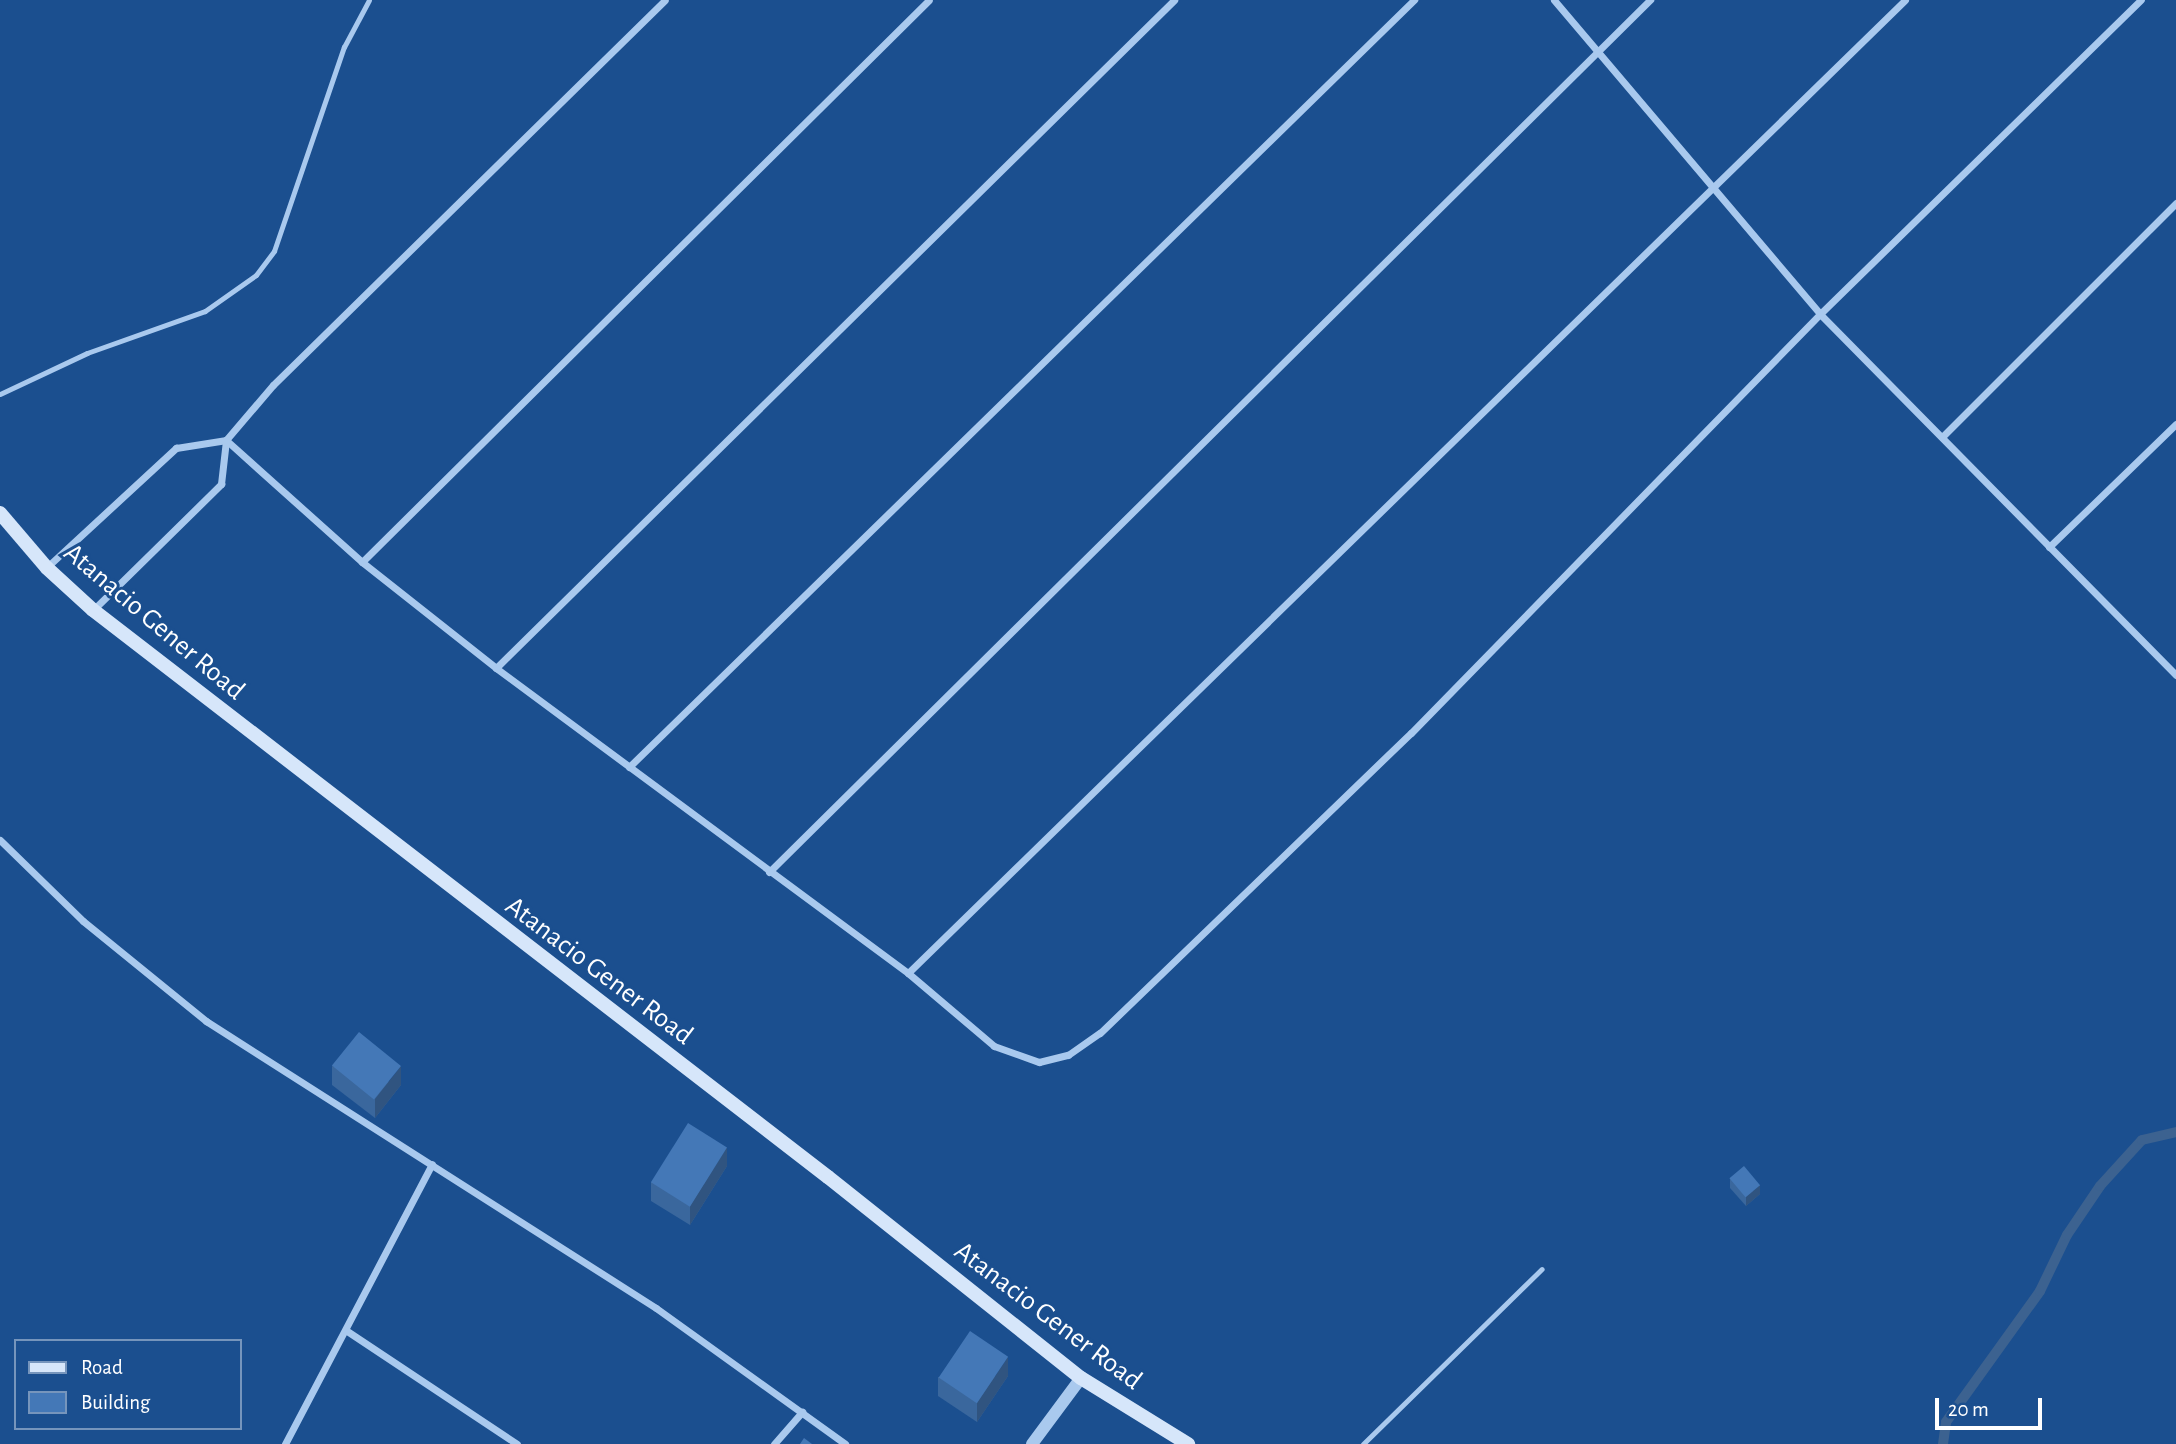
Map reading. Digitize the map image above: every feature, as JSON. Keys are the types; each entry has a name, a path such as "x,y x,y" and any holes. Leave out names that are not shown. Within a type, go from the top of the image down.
{"main road":[{"name":"Atanacio Gener Road","path":"0,513 47,568 93,610 828,1177 1081,1378 1188,1444"}],"street":[{"path":"93,610 221,484 226,440 273,385 665,0"},
{"path":"362,562 929,0"},
{"path":"496,668 1174,0"},
{"path":"629,767 1414,0"},
{"path":"1554,0 1820,314 2176,675"},
{"path":"769,872 1650,0"},
{"path":"908,973 1905,0"},
{"path":"226,440 362,562 496,668 908,973 994,1046 1039,1062 1068,1055 1100,1033 1411,733 1820,314 2141,0"},
{"path":"1942,438 2176,203"},
{"path":"2049,547 2176,424"},
{"path":"47,568 176,448 226,440"},
{"path":"0,840 83,921 206,1021 656,1308 845,1444"},
{"path":"285,1444 347,1331 432,1164"},
{"path":"347,1331 517,1444"},
{"path":"1032,1444 1081,1378"},
{"path":"774,1444 802,1412"}],"lane":[{"path":"0,394 87,353 205,311 257,275 274,251 344,47 369,0"},
{"path":"1363,1444 1542,1269"}],"building":[{"path":"359,1032 401,1066 374,1099 332,1065"},
{"path":"688,1123 727,1147 690,1207 651,1182"},
{"path":"1744,1166 1760,1185 1746,1197 1729,1178"},
{"path":"970,1331 1008,1357 977,1403 939,1377"},
{"path":"804,1438 812,1444 800,1444"}],"waterway":[{"path":"1943,1444 1946,1422 2040,1291 2067,1235 2100,1186 2142,1140 2176,1132"}]}
